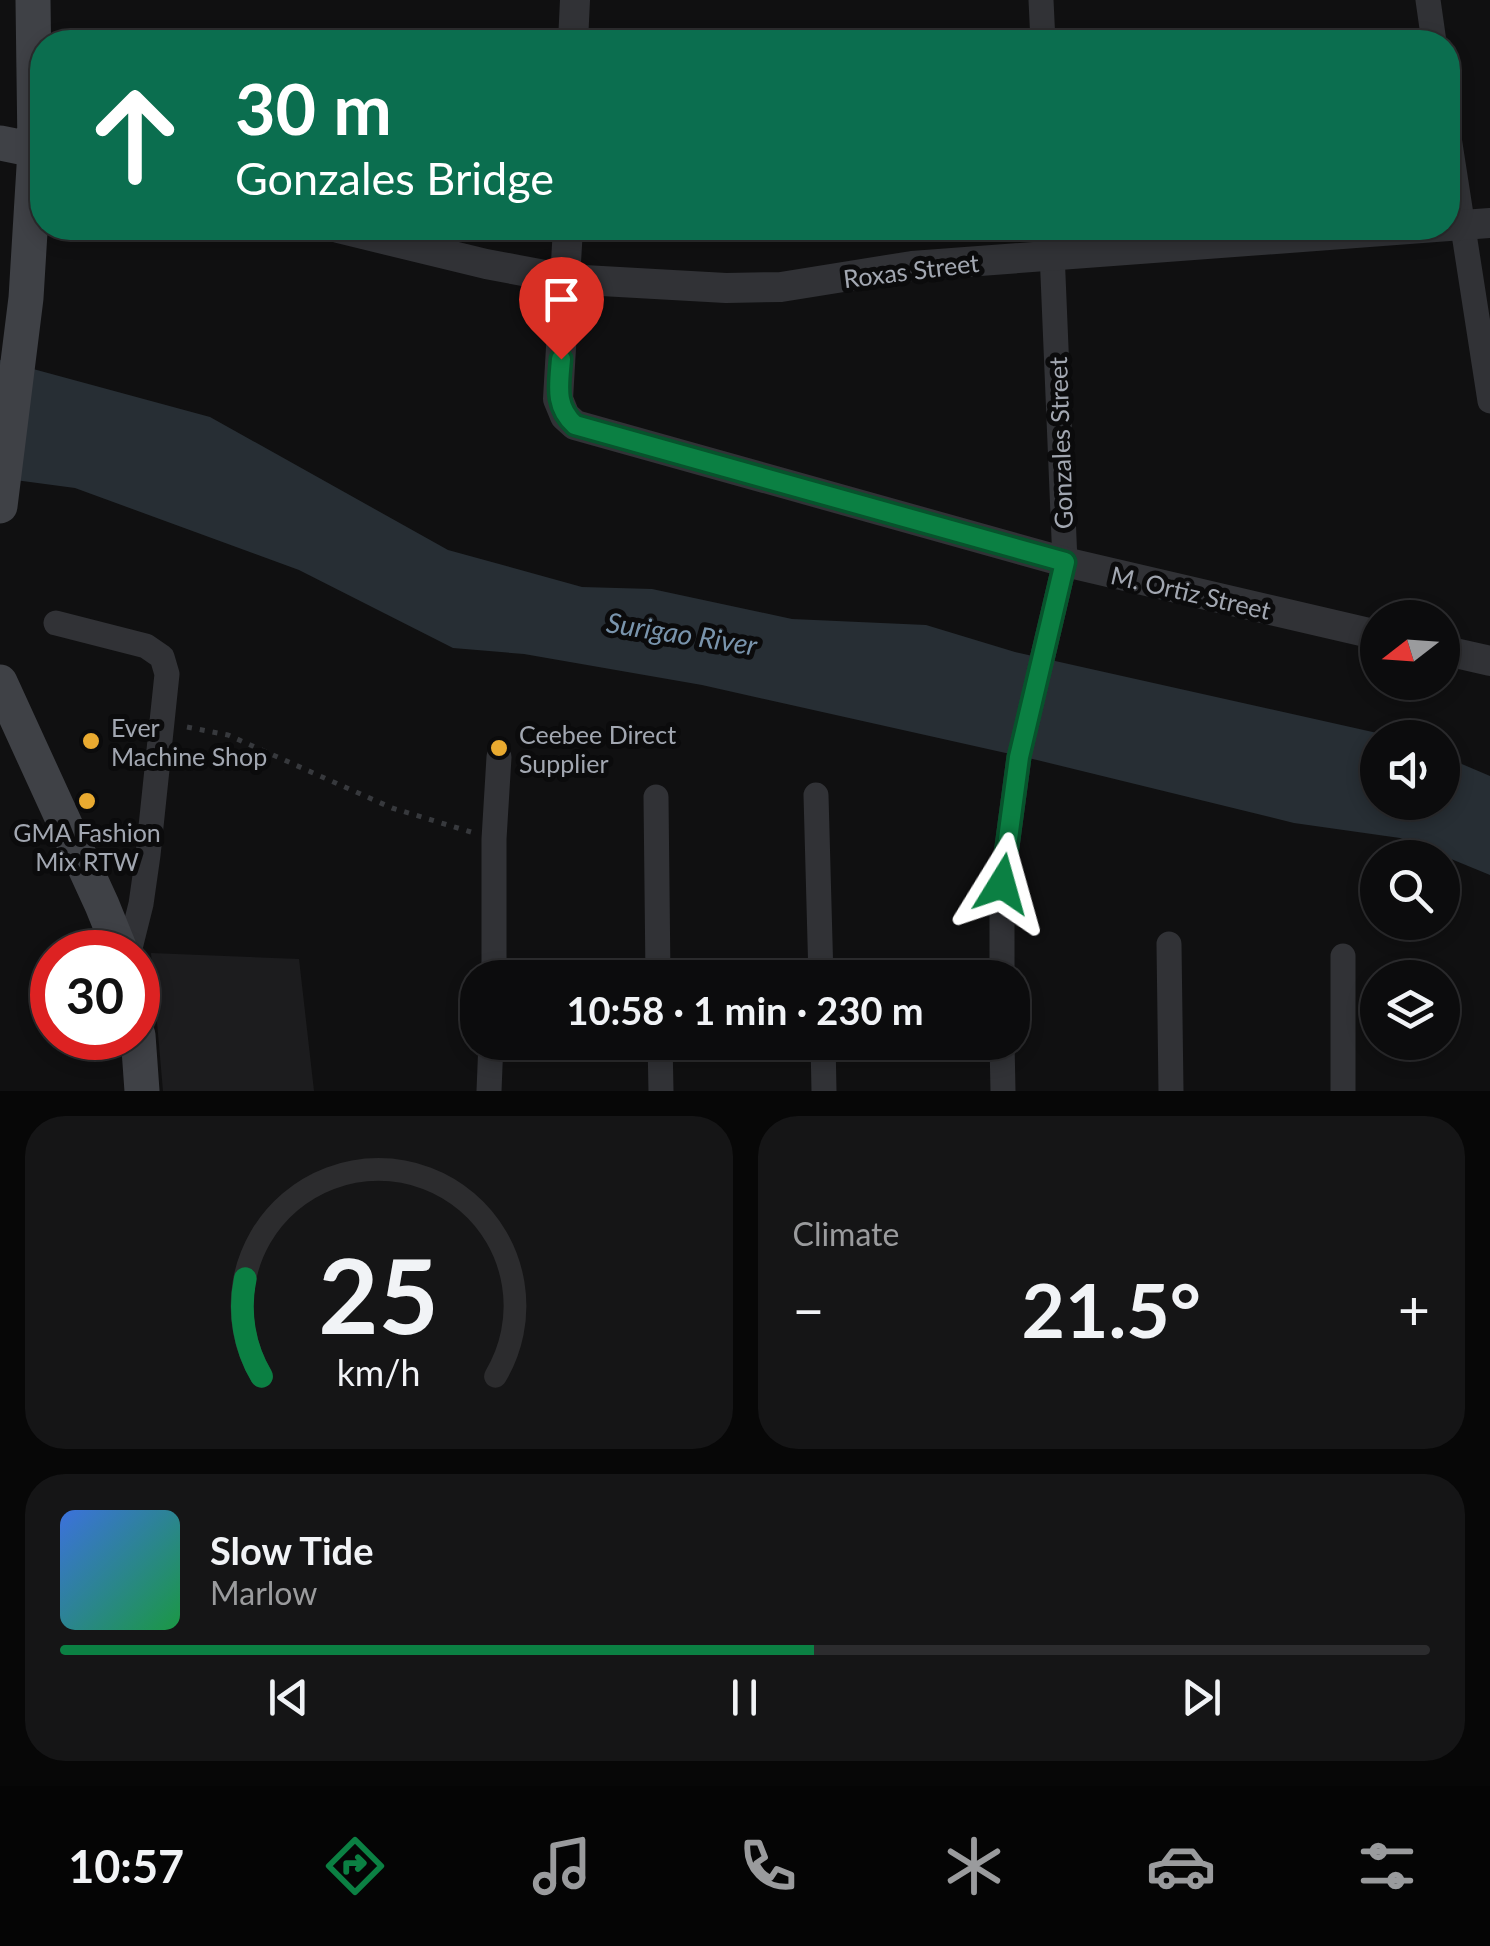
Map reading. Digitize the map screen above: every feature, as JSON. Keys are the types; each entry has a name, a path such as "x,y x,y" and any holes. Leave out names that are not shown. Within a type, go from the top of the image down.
{"main road":[{"path":"34,0 35,30"},
{"path":"0,143 30,150"},
{"path":"0,506 31,240"},
{"path":"0,682 112,930"},
{"path":"140,1060 142,1091"}],"street":[{"path":"573,30 574,0"},
{"path":"1041,0 1042,30"},
{"path":"1428,0 1432,30"},
{"path":"1460,171 1476,225 1490,401"},
{"name":"Roxas Street","path":"387,240 566,280 668,287 781,288 1052,242 1102,240"},
{"path":"566,280 568,240"},
{"name":"Gonzales Street","path":"1002,960 1002,884 1019,757 1065,562 1052,242"},
{"name":"M. Ortiz Street","path":"566,280 558,399 565,416 575,425 1065,562 1360,631"},
{"path":"56,623 146,646 162,657 168,674 141,904 134,930"},
{"path":"1460,654 1490,661"},
{"path":"494,960 499,757"},
{"path":"816,796 821,960"},
{"path":"656,797 658,960"},
{"path":"1169,944 1171,1091"},
{"path":"1342,1091 1343,956"},
{"path":"489,1091 490,1060"},
{"path":"660,1060 661,1091"},
{"path":"823,1060 824,1091"},
{"path":"1002,1060 1003,1091"}],"path":[{"path":"164,722 228,735 392,808 494,839"}],"shaded area":[{"path":"160,953 299,959 314,1091 163,1091"}],"water":[{"name":"Surigao River","path":"0,360 210,417 448,550 582,587 652,589 792,619 926,625 1015,652 1360,729 1360,820 1460,820 1460,763 1490,776 1490,875 1460,863 1460,840 1405,840 1294,823 1037,760 702,685 524,654 453,648 299,570 75,488 0,478"}],"place":[{"name":"Ever Machine Shop","path":"91,741"},
{"name":"Ceebee Direct Supplier","path":"499,748"},
{"name":"GMA Fashion Mix RTW","path":"87,801"}],"route":[{"path":"561,359 558,399 565,416 575,425 1065,562 1019,757 1002,884"}]}
